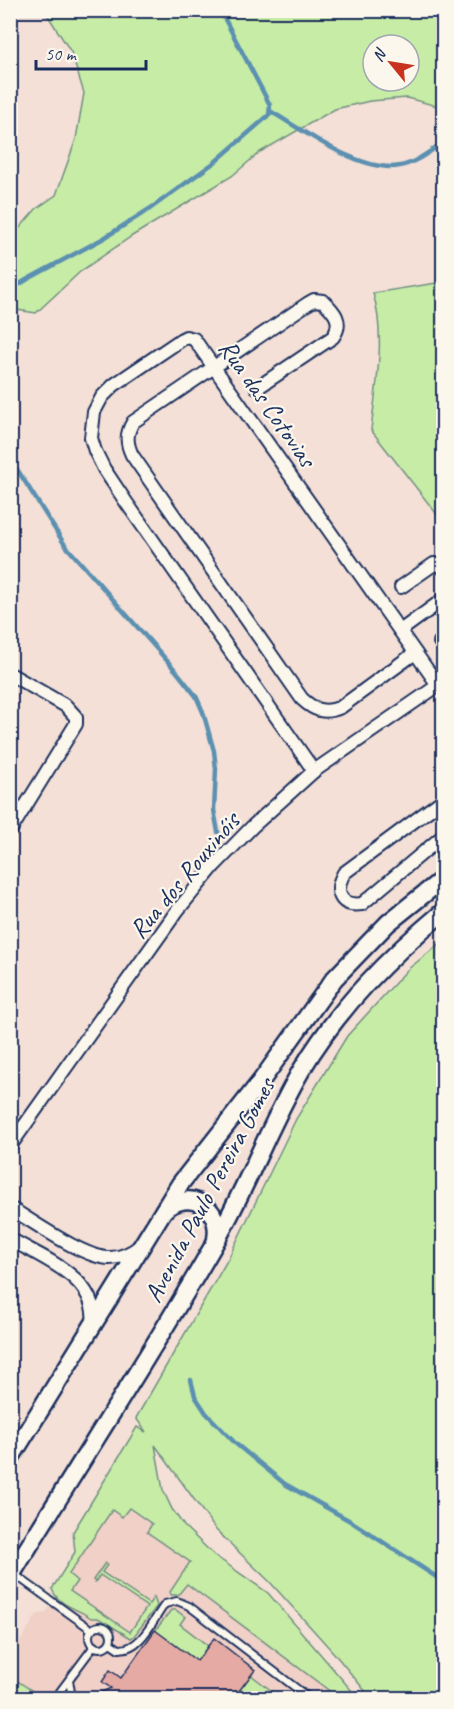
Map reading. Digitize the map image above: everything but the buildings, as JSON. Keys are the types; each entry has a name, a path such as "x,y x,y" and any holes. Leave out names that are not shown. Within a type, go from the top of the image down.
{"main road":[{"name":"Avenida Paulo Pereira Gomes","path":"10,1459 180,1184 261,1081 334,979 388,923 444,878"},
{"name":"Avenida Paulo Pereira Gomes","path":"12,1575 214,1246 283,1105 319,1042 354,997 385,963 444,911"},
{"path":"160,1214 174,1203 183,1200 193,1200 202,1204 215,1218 217,1232 214,1246"}],"street":[{"path":"257,388 333,336 338,330 337,316 323,301 314,300 307,304 133,422 128,432 127,443 132,455 295,690 311,708 331,711 341,707 415,653"},
{"name":"Rua das Cotovias","path":"314,771 126,502 95,452 91,438 94,412 102,397 114,385 182,339 190,337 194,339 415,653 441,684"},
{"path":"401,587 434,564 444,569"},
{"path":"400,631 444,598"},
{"path":"10,674 66,706 76,717 76,724 10,831"},
{"name":"Rua dos Rouxinóis","path":"10,1146 184,902 214,866 252,826 314,771 441,684"},
{"path":"444,798 344,873 338,884 339,895 347,903 362,904 444,835"},
{"path":"10,1208 93,1255 110,1258 122,1256 141,1245"},
{"path":"10,1239 68,1273 80,1284 87,1293 93,1309 93,1324"}],"lane":[{"path":"12,1575 92,1630"},
{"path":"110,1643 119,1649 132,1647 165,1604 177,1601 189,1606 309,1698"},
{"path":"100,1626 106,1628 111,1633 110,1643 101,1648 94,1646 89,1637 92,1630 100,1626"},
{"path":"55,1698 94,1646"},
{"path":"69,1680 72,1698"}],"shaded area":[{"path":"137,1427 153,1437 163,1490 184,1526 214,1555 268,1593 358,1698 11,1698 11,1649 17,1647 37,1614 46,1613 55,1598 52,1589 75,1552 73,1532"}],"green space":[{"path":"45,11 443,11 443,101 437,106 407,98 370,101 335,109 260,152 232,176 132,236 81,271 36,313 11,309 11,238 36,209 56,195 76,139 84,93 71,52"},
{"path":"444,282 443,522 371,430 379,344 377,310 373,293"},
{"path":"443,941 443,1698 371,1698 269,1581 216,1530 155,1445 163,1490 184,1526 214,1555 268,1593 358,1698 339,1698 187,1584 178,1595 171,1595 170,1592 190,1562 147,1532 152,1524 129,1508 122,1517 112,1510 69,1574 77,1581 70,1591 130,1632 147,1607 100,1575 95,1582 93,1580 105,1563 107,1565 102,1572 149,1604 154,1597 157,1606 134,1636 131,1638 98,1618 91,1618 69,1606 59,1600 52,1589 75,1552 73,1532 137,1427 146,1432 136,1418 228,1259 296,1119 347,1036 407,970"},
{"path":"171,1610 176,1610 185,1617 180,1624 216,1652 205,1667 155,1631"},
{"path":"251,1675 281,1698 250,1698 230,1684"},
{"path":"10,1676 43,1698 11,1698"}],"waterway":[{"path":"10,290 104,238 151,208 215,162 269,115 270,105 220,10"},
{"path":"270,111 333,149 385,167 412,162 444,142"},
{"path":"440,144 444,159"},
{"path":"10,458 65,545 196,696 214,751 216,769 214,810 218,832"},
{"path":"191,1380 195,1396 206,1413 236,1444 285,1484 352,1522 444,1582"}]}
